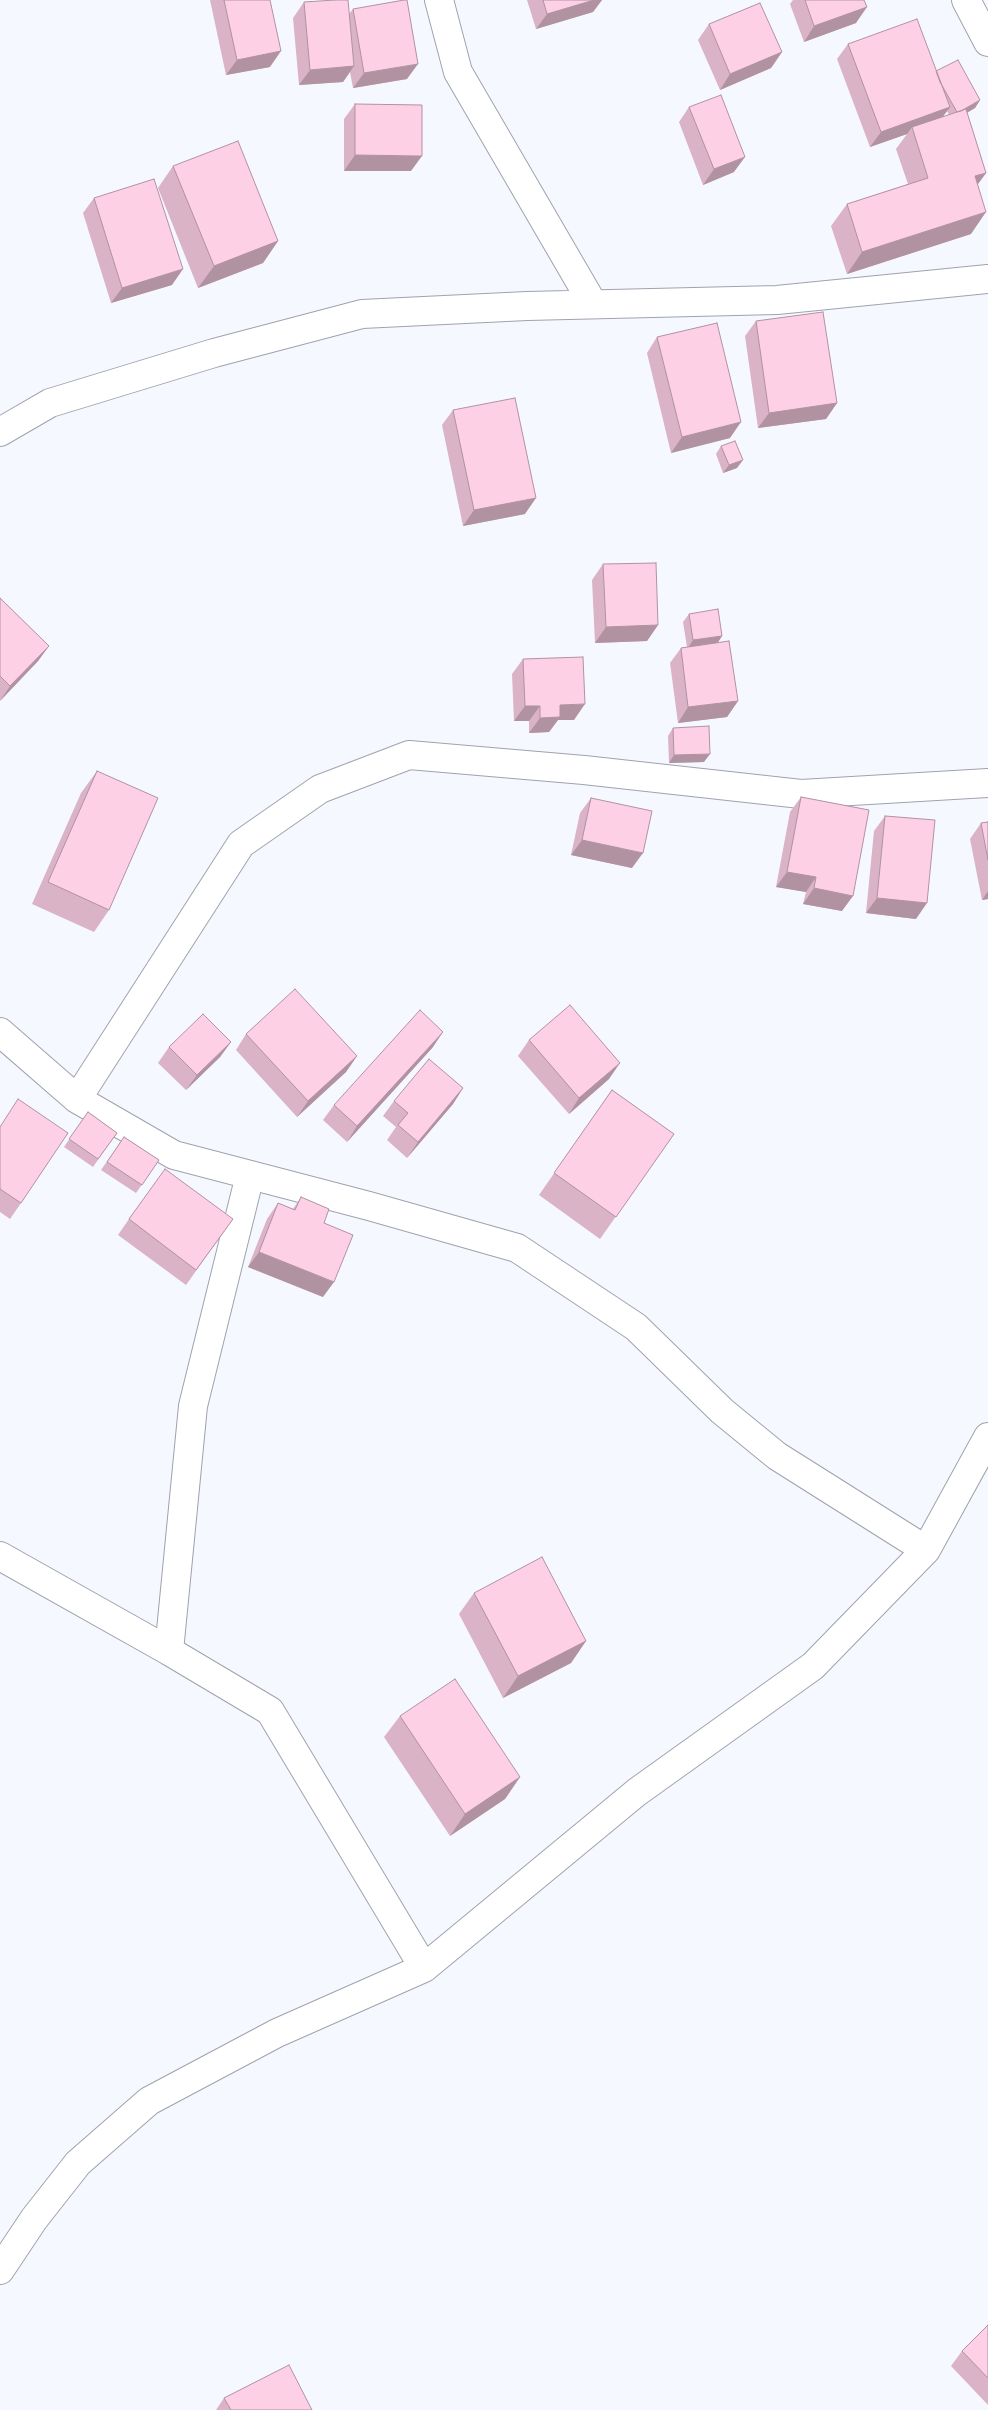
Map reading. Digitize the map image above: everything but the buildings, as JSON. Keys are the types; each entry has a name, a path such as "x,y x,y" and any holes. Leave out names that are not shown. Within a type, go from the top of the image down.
{"street":[{"path":"439,0 458,72 593,304"},
{"path":"966,0 988,42"},
{"path":"0,432 50,403 214,353 362,314 593,304 777,300 988,280"},
{"path":"77,1099 241,844 320,789 409,755 584,770 801,794 988,783"},
{"path":"0,1032 77,1099 174,1155 369,1206 517,1248 636,1327 722,1411 777,1456 926,1550"},
{"path":"169,1651 179,1530 193,1406 250,1175"},
{"path":"0,2270 34,2219 78,2163 149,2101 277,2033 424,1968 637,1792 812,1666 926,1550 988,1437"},
{"path":"0,1556 169,1651 270,1711 424,1968"}]}
